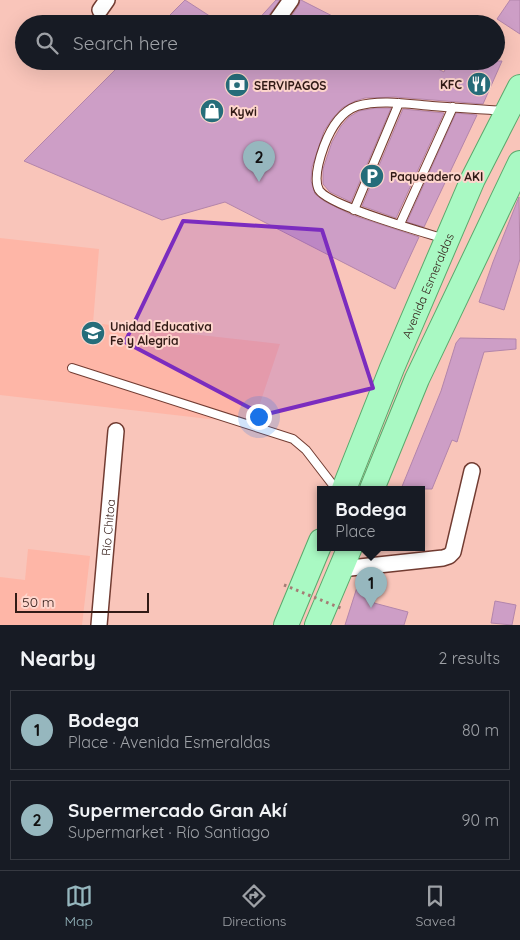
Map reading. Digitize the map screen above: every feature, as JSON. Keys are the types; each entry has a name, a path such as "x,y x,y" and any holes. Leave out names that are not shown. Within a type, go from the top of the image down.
{"main road":[{"name":"Avenida Esmeraldas","path":"345,486 392,368 447,240 474,179 520,87"},
{"path":"373,486 417,379 520,163"},
{"path":"392,368 417,379"},
{"path":"286,625 317,551"},
{"path":"317,625 348,551"}],"street":[{"path":"280,15 291,0"},
{"name":"Río Chitoa","path":"99,625 116,431"},
{"path":"341,569 449,556 453,552 472,470"}],"lane":[{"path":"447,240 354,210 328,199 319,190 317,184 318,166 326,141 336,122 344,113 355,107 368,104 399,103 508,112"},
{"path":"354,210 399,103"},
{"path":"400,224 453,108"},
{"path":"72,368 293,439 306,450 334,486"}],"path":[{"path":"284,585 343,609"}],"highlighted area":[{"path":"183,221 322,230 373,388 263,415 125,342"}],"shaded area":[{"name":"Unidad Educativa Fe y Alegria","path":"0,238 99,249 93,323 280,344 253,424 0,395"},
{"path":"28,549 90,556 82,625 0,625 0,577 25,580"}],"building":[{"path":"185,0 208,15 170,15"},
{"path":"276,0 280,0 269,15 262,15"},
{"path":"301,0 330,15 292,15"},
{"path":"510,0 520,0 520,34 505,24 505,15 500,15"},
{"path":"115,70 440,70 444,72 445,70 498,70 483,104 395,97 365,98 342,108 324,131 312,167 311,181 315,194 324,201 352,215 419,237 395,289 225,202 162,220 24,161"},
{"path":"391,108 351,202 330,192 323,184 323,169 332,142 341,126 349,117 359,111"},
{"path":"403,109 444,113 396,218 362,206"},
{"path":"456,113 477,115 424,227 407,222"},
{"path":"519,197 520,259 504,310 479,302"},
{"path":"460,338 516,339 516,349 484,352 457,442 452,440 432,489 425,489 425,486 402,486 441,391 456,343"},
{"path":"359,581 379,587 374,603 408,612 404,625 345,625"},
{"path":"495,601 516,605 512,625 491,623"}],"place":[{"name":"KFC","path":"479,84"},
{"name":"SERVIPAGOS","path":"237,85"},
{"name":"Kywi","path":"212,111"},
{"name":"Paqueadero AKI","path":"372,176"},
{"name":"Supermercado Gran Akí","path":"259,182"},
{"name":"Unidad Educativa Fe y Alegria","path":"93,333"},
{"name":"Bodega","path":"371,608"}]}
